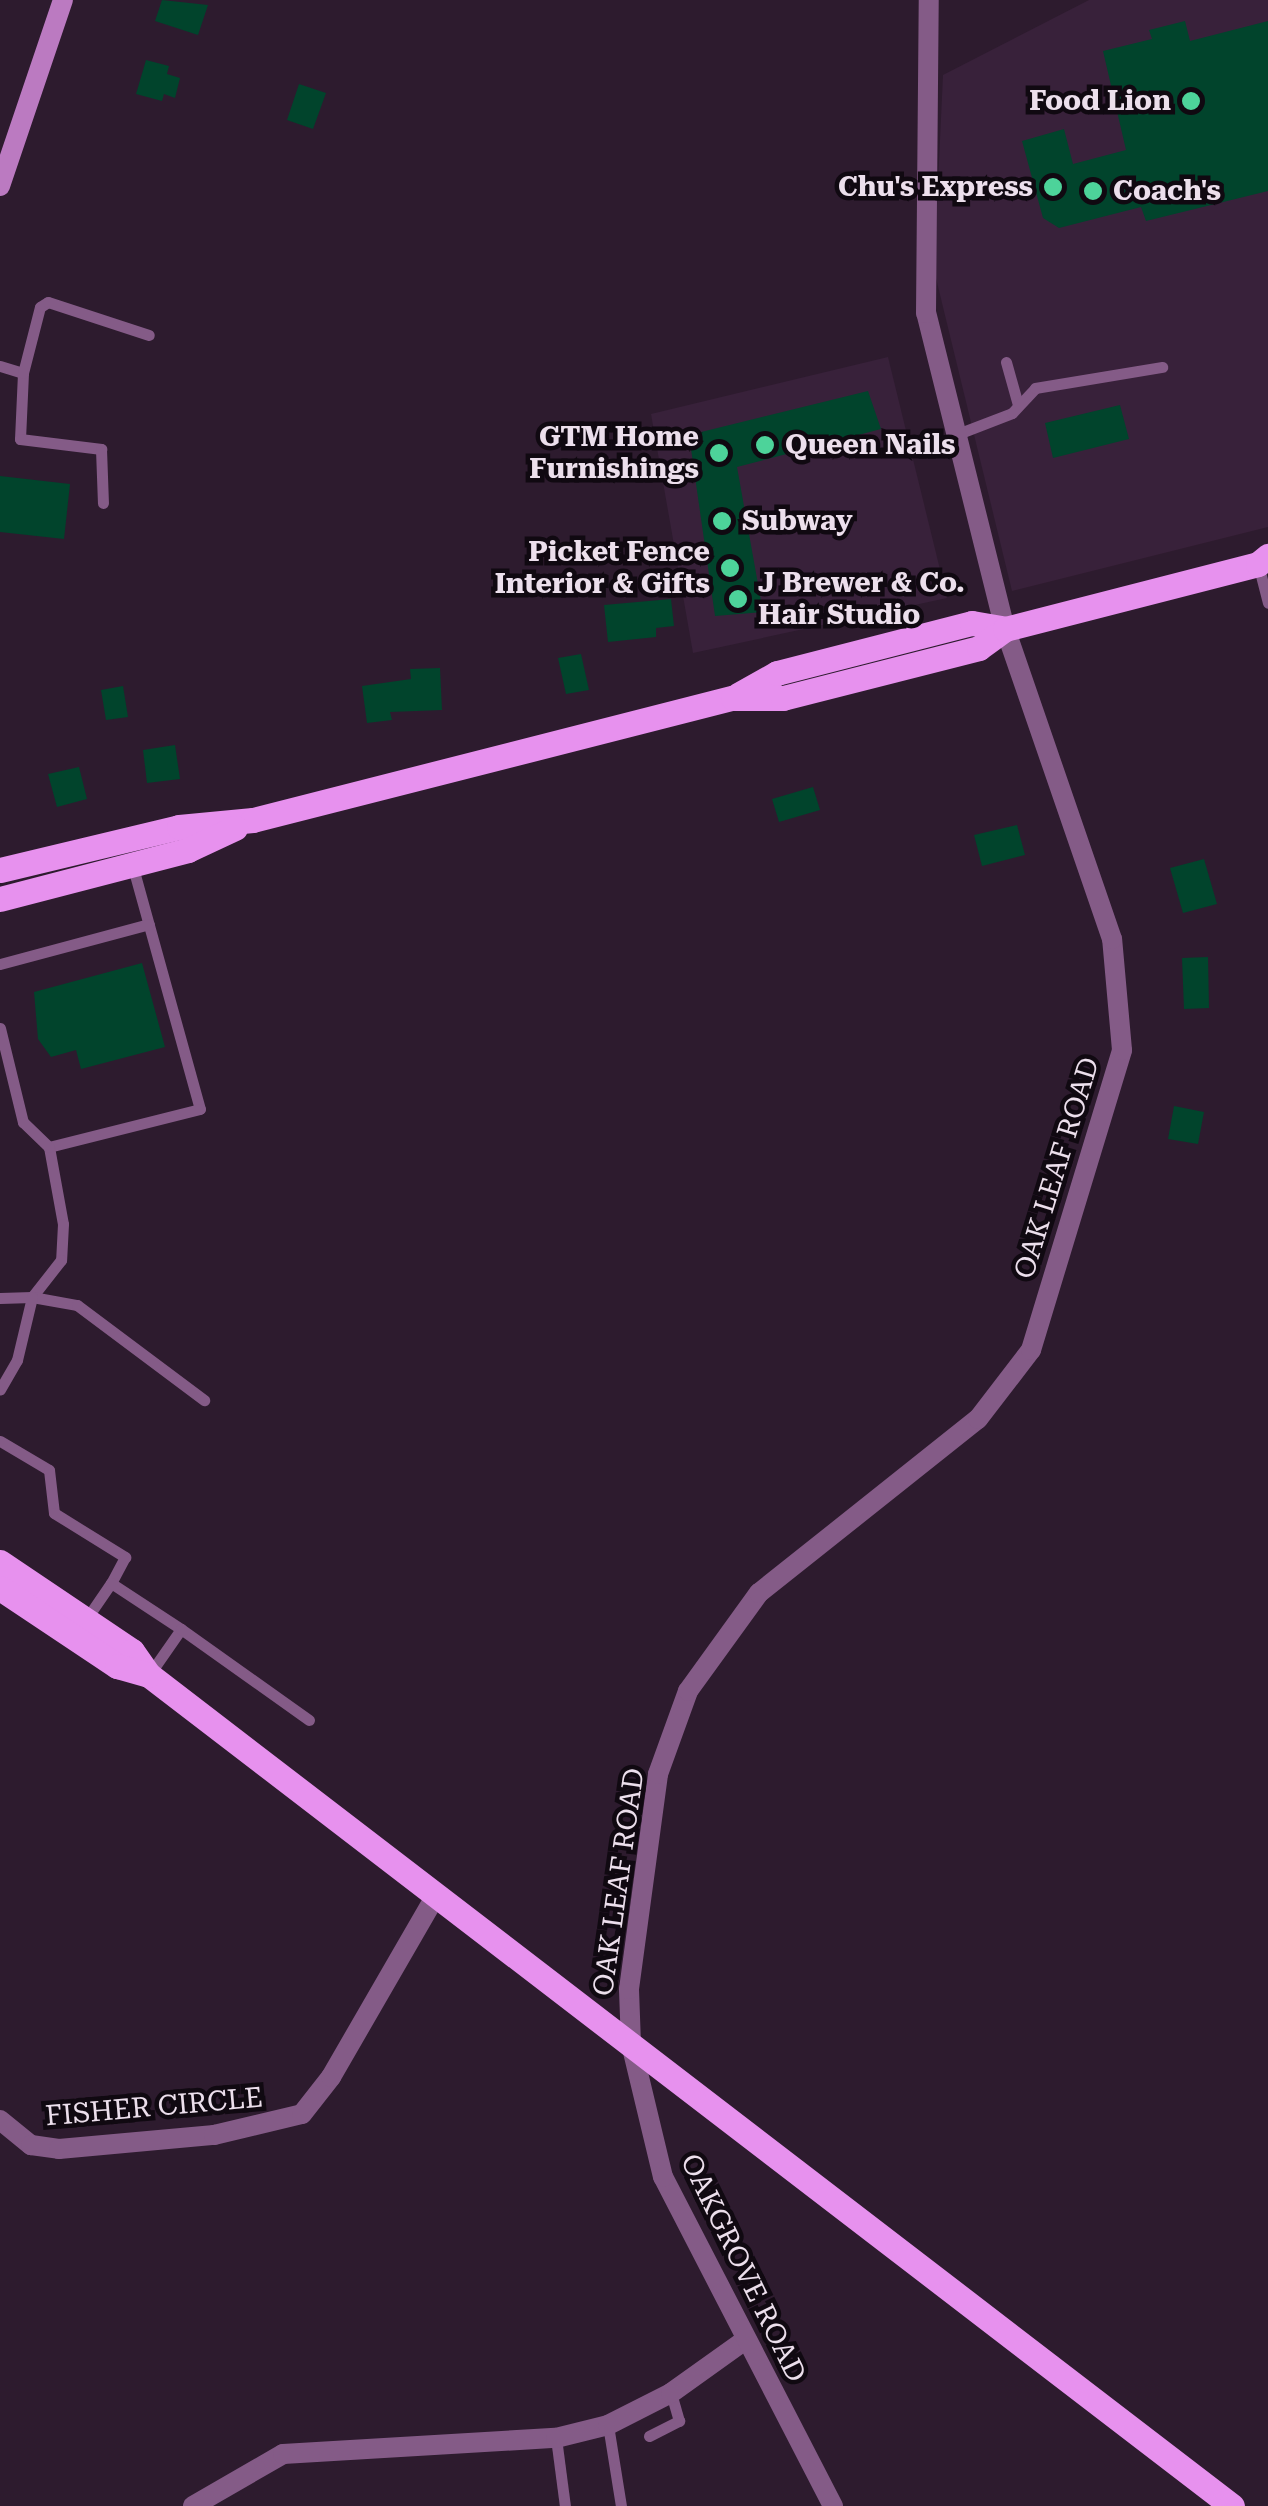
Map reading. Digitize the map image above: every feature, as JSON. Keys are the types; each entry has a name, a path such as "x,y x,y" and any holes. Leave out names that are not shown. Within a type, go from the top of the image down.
{"main road":[{"path":"0,186 63,0"},
{"path":"0,870 178,827 253,820 733,698 776,673 866,650 972,624 1006,629 1265,563"},
{"path":"0,899 188,850 253,820"},
{"path":"0,1562 132,1651 149,1674 1232,2506"},
{"path":"0,1588 117,1666 149,1674"}],"street":[{"name":"OAK LEAF ROAD","path":"631,2044 628,1989 658,1774 688,1692 758,1592 978,1419 1031,1350 1122,1050 1112,939 1006,629 955,434 922,272 929,0"},
{"name":"FISHER CIRCLE","path":"0,2120 31,2145 58,2149 214,2135 302,2114 332,2077 436,1894"},
{"name":"OAKGROVE ROAD","path":"631,2044 662,2177 832,2506"},
{"path":"193,2506 283,2454 556,2438 608,2426 671,2393 745,2340"}],"lane":[{"path":"103,503 100,450 20,439 23,374 40,307 48,302 150,335"},
{"path":"1006,362 1018,405"},
{"path":"0,366 23,374"},
{"path":"955,434 985,428 1035,388 1162,367"},
{"path":"1265,563 1268,603"},
{"path":"49,1148 200,1108 132,864"},
{"path":"0,964 149,924"},
{"path":"0,1028 23,1122 49,1148 64,1224 61,1260 32,1298 17,1360 0,1390"},
{"path":"0,1298 77,1305 204,1400"},
{"path":"0,1440 49,1470 54,1513 125,1557 87,1618"},
{"path":"111,1583 309,1720"},
{"path":"149,1674 181,1628"},
{"path":"649,2436 680,2421 671,2393"},
{"path":"608,2426 621,2506"},
{"path":"556,2438 565,2506"}],"shaded area":[{"path":"1089,0 1268,0 1268,527 1012,591 934,270 943,75"},
{"path":"888,357 947,598 693,653 651,414"}],"building":[{"path":"162,0 208,5 198,35 155,21"},
{"name":"Food Lion","path":"1185,21 1190,41 1268,21 1268,191 1146,221 1141,207 1059,228 1043,218 1022,141 1064,129 1073,164 1126,150 1103,51 1152,39 1149,30"},
{"path":"146,60 169,66 167,74 180,78 175,98 164,94 162,101 136,94"},
{"path":"299,84 326,93 313,129 287,120"},
{"path":"868,391 881,429 737,467 763,612 715,616 689,435"},
{"path":"1120,405 1129,439 1053,458 1045,423"},
{"path":"0,476 70,484 64,539 0,532"},
{"path":"671,599 674,626 656,628 656,637 608,642 604,605"},
{"path":"581,654 589,690 566,694 558,658"},
{"path":"440,668 442,710 390,712 392,720 367,723 362,686 411,679 410,669"},
{"path":"123,686 128,717 106,720 101,690"},
{"path":"175,745 180,779 147,783 143,750"},
{"path":"79,767 87,799 57,807 48,774"},
{"path":"813,787 820,810 779,822 772,799"},
{"path":"1017,825 1025,855 982,866 974,835"},
{"path":"1204,859 1217,904 1183,913 1170,868"},
{"path":"1208,957 1209,1008 1184,1009 1182,958"},
{"path":"142,963 165,1047 81,1069 76,1050 51,1057 38,1039 34,992"},
{"path":"1174,1106 1204,1112 1198,1144 1168,1139"}],"place":[{"name":"Food Lion","path":"1191,101"},
{"name":"Chu's Express","path":"1053,187"},
{"name":"Coach's","path":"1093,191"},
{"name":"Queen Nails","path":"765,445"},
{"name":"GTM Home Furnishings","path":"719,453"},
{"name":"Subway","path":"722,521"},
{"name":"Picket Fence Interior & Gifts","path":"730,568"},
{"name":"J Brewer & Co. Hair Studio","path":"738,599"}]}
